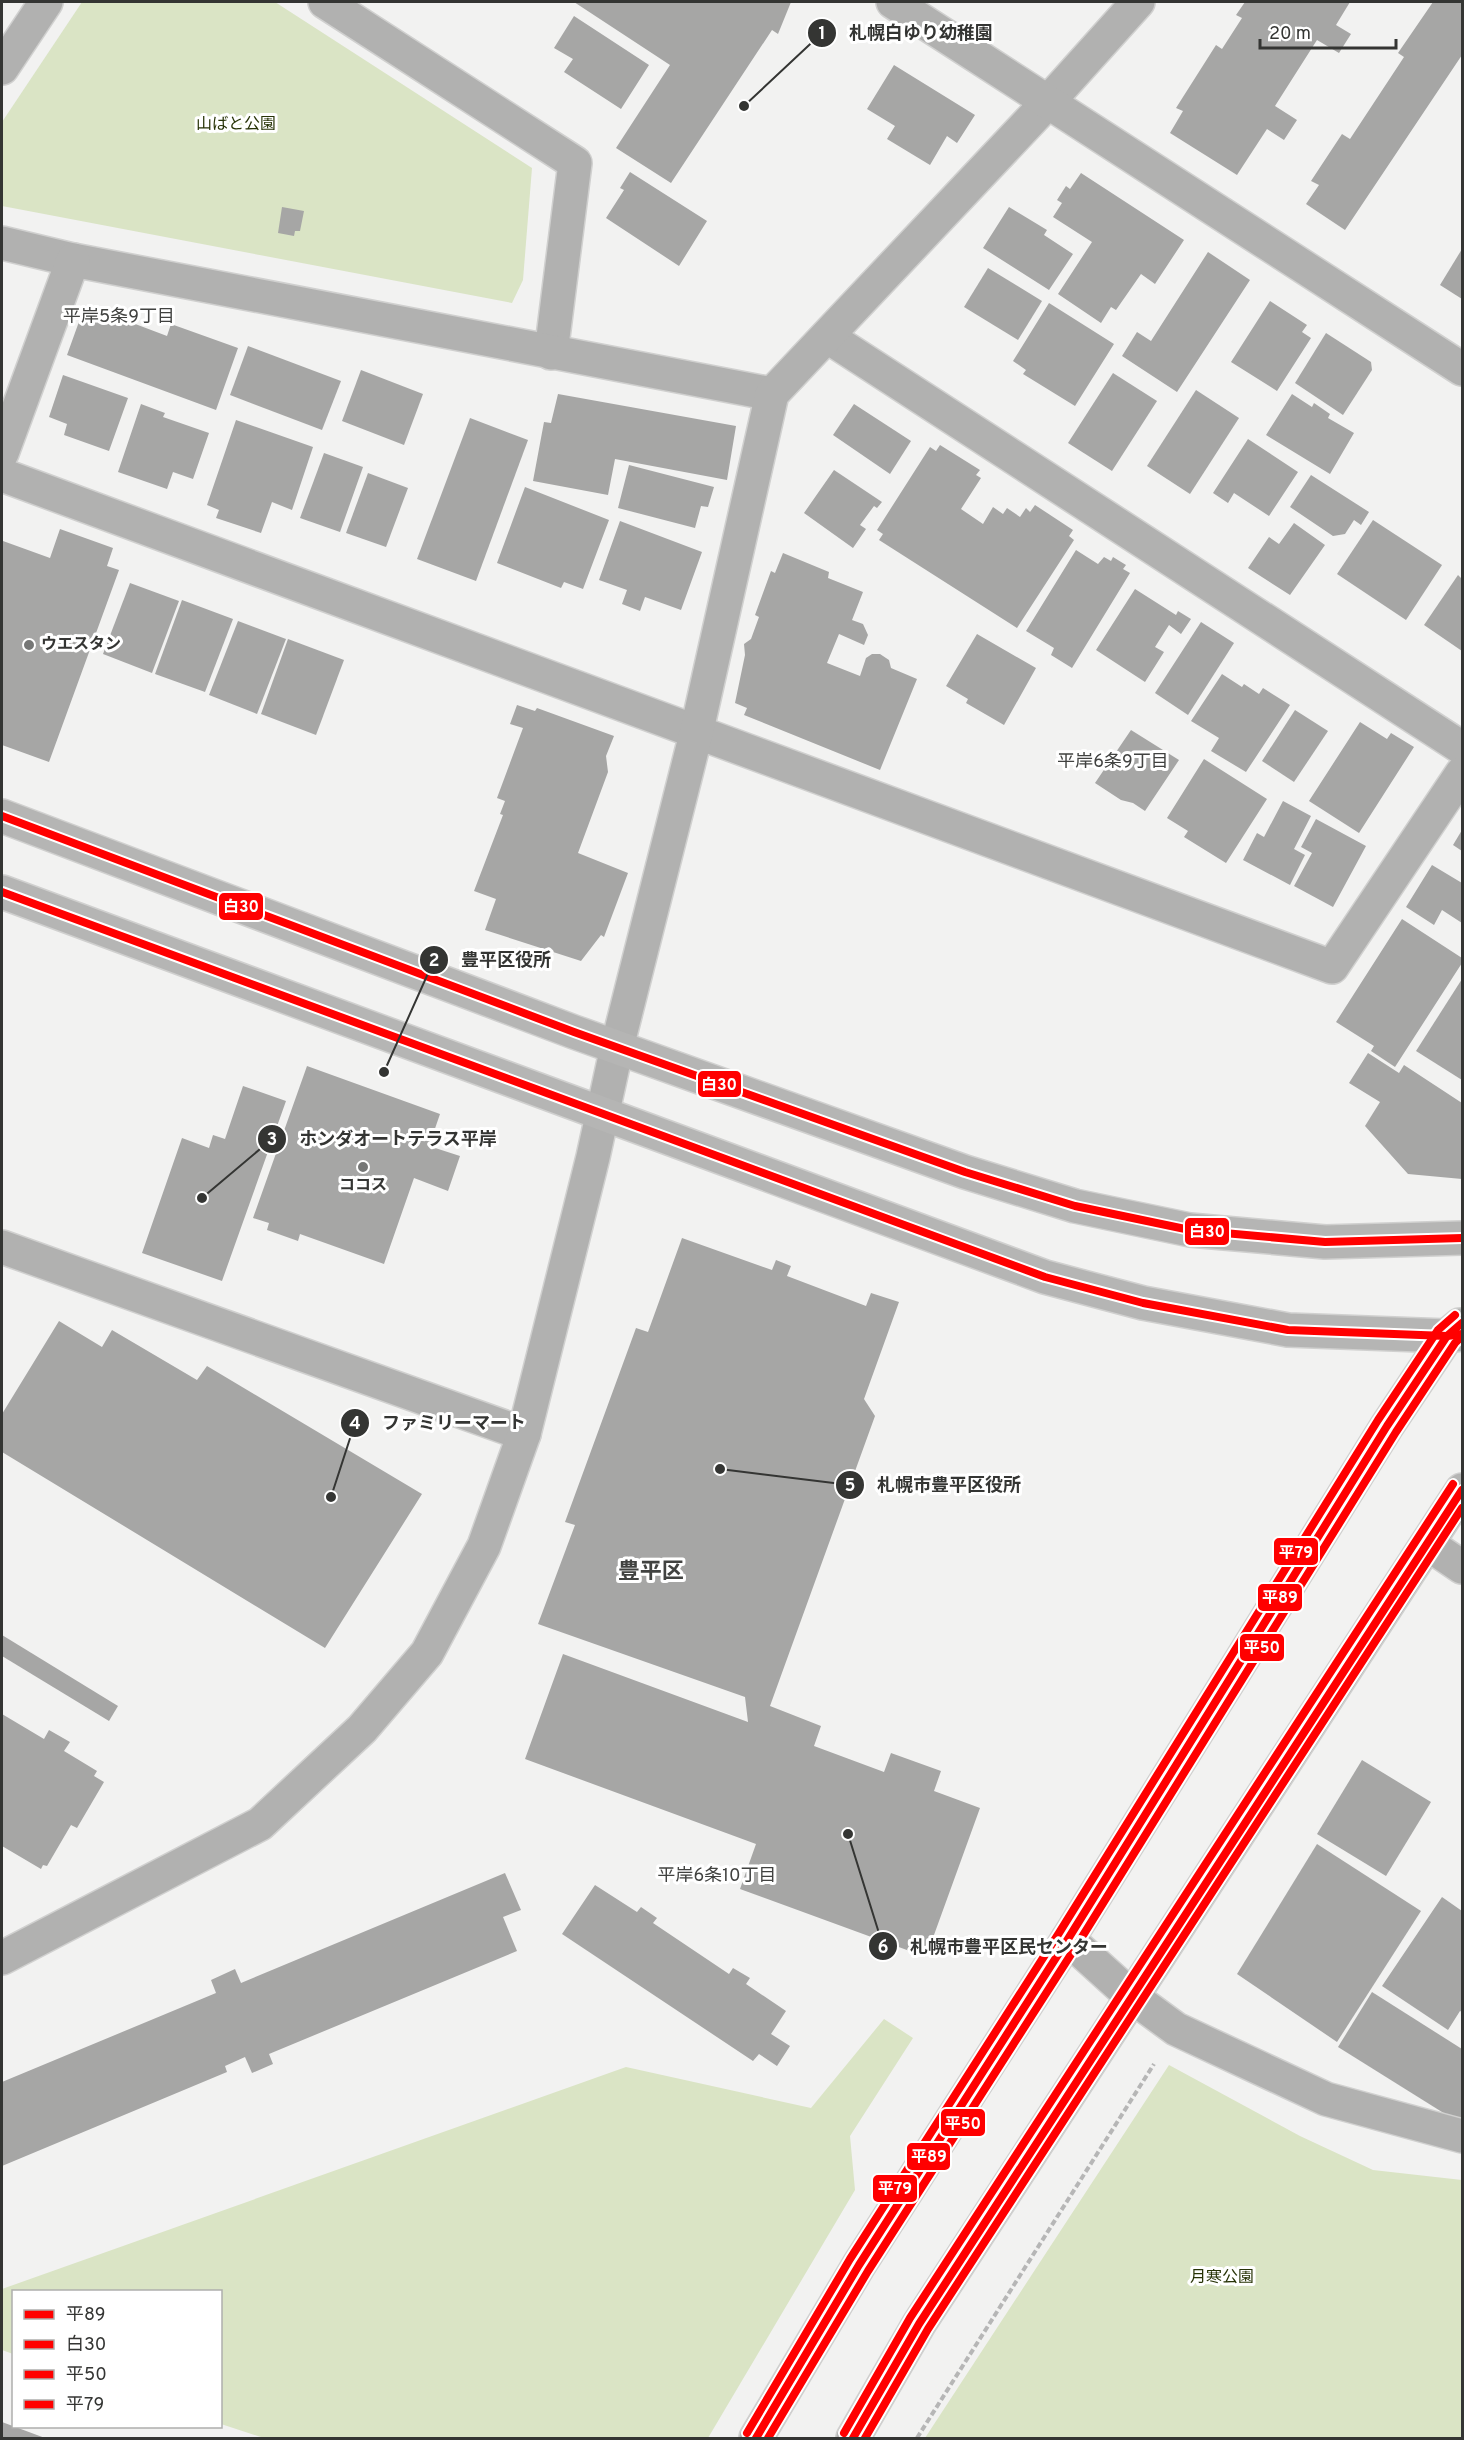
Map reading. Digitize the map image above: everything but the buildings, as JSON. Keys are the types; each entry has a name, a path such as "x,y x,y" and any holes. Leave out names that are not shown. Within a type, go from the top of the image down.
{"main road":[{"path":"2,816 617,1047 965,1172 1075,1206 1190,1230 1308,1240 1462,1239"},
{"path":"7,894 1045,1277 1143,1304 1288,1330 1457,1331"},
{"path":"756,2439 859,2265 1068,1939 1387,1426 1457,1331"},
{"path":"854,2439 919,2324 1462,1490"}],"street":[{"path":"2,68 46,2"},
{"path":"325,2 575,163 551,353"},
{"path":"893,2 1462,369"},
{"path":"2,1958 260,1824 362,1729 427,1653 484,1546 524,1434 617,1047 696,734 772,394 1048,102 1138,2"},
{"path":"2,243 73,260 772,394"},
{"path":"2,453 73,260"},
{"path":"828,337 1462,748"},
{"path":"2,475 1332,968 1462,773"},
{"path":"2,1247 524,1434"},
{"path":"1428,1544 1462,1567"},
{"path":"1068,1939 1131,1996 1176,2029 1326,2099 1462,2136"}],"path":[{"path":"917,2439 1176,2029"}],"green space":[{"name":"山ばと公園","path":"82,2 275,2 532,168 523,280 512,303 2,206 2,122"},
{"path":"884,2019 913,2038 850,2136 855,2190 708,2438 264,2438 222,2424 222,2290 12,2290 12,2354 2,2350 2,2289 626,2067 811,2108"},
{"name":"月寒公園","path":"1169,2065 1300,2136 1373,2170 1462,2180 1462,2438 925,2438"}],"transit line":[{"name":"白30","path":"2,816 574,1032 965,1172 1075,1206 1190,1230 1325,1242 1462,1238"},
{"name":"白30","path":"2,892 1045,1277 1143,1303 1288,1330 1447,1336 1462,1334"},
{"name":"平79","path":"747,2433 850,2259 1059,1933 1378,1420 1438,1330 1455,1315"},
{"name":"平89","path":"756,2438 859,2265 1068,1939 1387,1426 1447,1336 1462,1323"},
{"name":"平50","path":"768,2438 868,2271 1077,1945 1396,1432 1455,1343 1462,1336"},
{"name":"平79","path":"844,2433 910,2318 1453,1484"},
{"name":"平89","path":"853,2438 919,2324 1462,1490"},
{"name":"平50","path":"865,2438 928,2329 1462,1508"}],"place":[{"name":"札幌白ゆり幼稚園","path":"744,106"},
{"name":"ウエスタン","path":"29,645"},
{"name":"豊平区役所","path":"384,1072"},
{"name":"ココス","path":"363,1167"},
{"name":"ホンダオートテラス平岸","path":"202,1198"},
{"name":"札幌市豊平区役所","path":"720,1469"},
{"name":"ファミリーマート","path":"331,1497"},
{"name":"札幌市豊平区民センター","path":"848,1834"}],"district":[{"name":"平岸5条9丁目","path":"119,317"},
{"name":"平岸6条9丁目","path":"1113,762"},
{"name":"豊平区","path":"651,1572"},
{"name":"平岸6条10丁目","path":"717,1876"}]}
